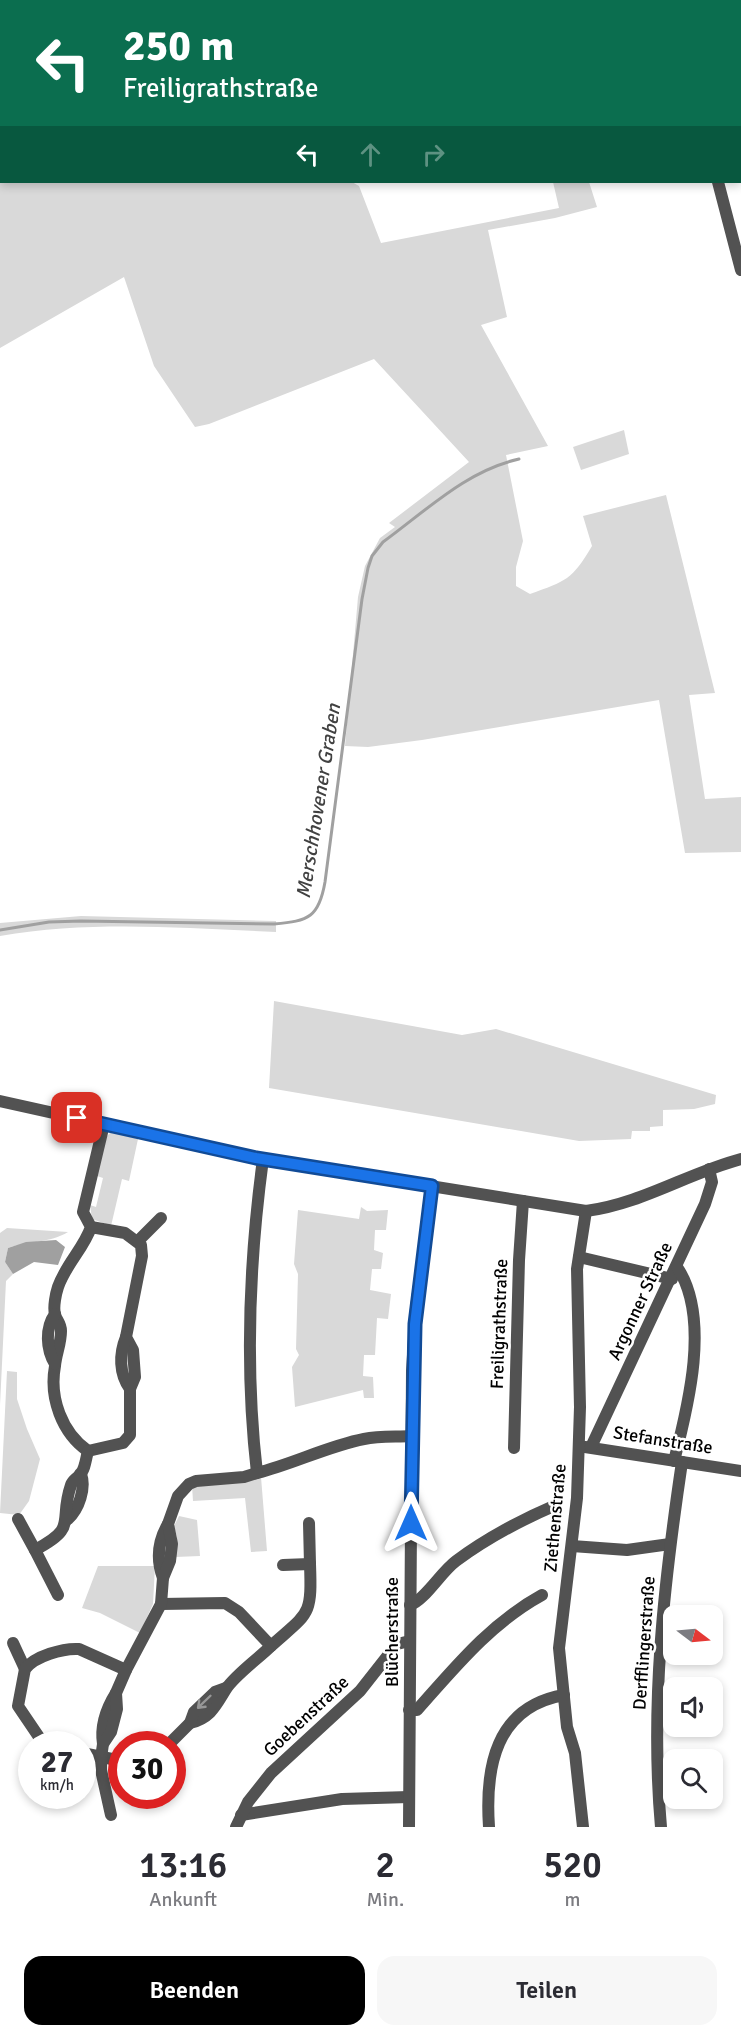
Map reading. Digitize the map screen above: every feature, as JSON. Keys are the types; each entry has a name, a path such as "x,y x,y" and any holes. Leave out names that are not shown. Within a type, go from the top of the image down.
{"street":[{"path":"718,183 741,270"},
{"path":"0,1101 263,1159 586,1211 628,1203 709,1169 741,1159"},
{"path":"91,1227 83,1212 104,1124"},
{"path":"257,1473 250,1386 251,1317 253,1244 263,1159"},
{"name":"Argonner Straße","path":"585,1447 674,1273 711,1188 709,1169"},
{"name":"Blücherstraße","path":"409,1827 411,1436 416,1308 432,1186"},
{"name":"Freiligrathstraße","path":"514,1448 518,1281 524,1201"},
{"name":"Ziethenstraße","path":"583,1827 574,1753 567,1727 559,1648 585,1447 579,1257 586,1211"},
{"path":"138,1241 161,1218"},
{"path":"88,1451 126,1440 132,1426 130,1389 135,1377 133,1350 126,1337 142,1256 138,1241 125,1233 91,1227"},
{"path":"88,1451 72,1438 60,1416 54,1391 55,1364 60,1350 61,1327 55,1314 57,1289 65,1270 91,1227"},
{"path":"579,1257 674,1273"},
{"name":"Derfflingerstraße","path":"661,1827 656,1731 662,1615 678,1462 694,1369 692,1312 684,1277 674,1273"},
{"path":"111,1815 101,1770 103,1744 111,1732 115,1717 116,1692 161,1604 163,1578 170,1561 172,1544 168,1524 178,1496 189,1484 257,1473 301,1461 350,1442 367,1438 411,1436"},
{"name":"Stefanstraße","path":"585,1447 741,1471"},
{"path":"35,1550 57,1538 68,1519 65,1506 72,1481 81,1474 88,1451"},
{"path":"410,1605 418,1603 436,1578 454,1562 499,1533 556,1505"},
{"path":"18,1519 58,1595"},
{"path":"182,1731 190,1723 194,1712 215,1692 226,1689 308,1611 311,1596 309,1523"},
{"path":"572,1546 627,1550 670,1544"},
{"path":"283,1565 310,1564"},
{"path":"409,1710 417,1710 488,1632 516,1610 542,1595"},
{"path":"161,1604 225,1603 239,1612 271,1646"},
{"name":"Goebenstraße","path":"238,1821 271,1773 360,1691 397,1644 410,1641"},
{"path":"13,1643 25,1669 18,1706 34,1731"},
{"path":"25,1669 34,1661 70,1648 78,1649 126,1670"},
{"path":"489,1827 489,1769 501,1740 516,1720 528,1709 540,1702 564,1695"},
{"path":"96,1757 108,1759"},
{"path":"238,1821 342,1799 409,1797"}],"shaded area":[{"path":"0,183 354,183 359,186 381,243 559,208 553,183 589,183 597,207 555,218 488,230 507,317 481,325 548,446 506,455 523,541 516,567 516,586 530,594 552,586 573,573 592,546 583,516 666,495 715,693 689,695 705,799 741,797 741,852 685,853 659,700 422,740 368,747 345,746 358,597 365,566 380,538 395,527 389,523 469,462 374,359 209,424 195,427 154,366 124,277 0,348"},
{"path":"624,430 629,454 581,470 573,447"},
{"path":"81,916 276,921 276,932 172,927 103,927 34,931 0,936 0,923"},
{"path":"274,1001 462,1035 496,1029 716,1095 715,1104 694,1109 663,1110 663,1126 650,1127 650,1131 632,1131 631,1139 579,1141 269,1088"},
{"path":"111,1132 138,1139 129,1181 122,1179 111,1226 92,1219 90,1205 96,1207 103,1178 97,1176 106,1137"},
{"path":"361,1207 367,1211 388,1210 386,1230 375,1230 374,1250 383,1253 381,1269 372,1269 370,1290 391,1294 388,1319 377,1318 375,1355 364,1355 363,1376 373,1377 374,1398 364,1398 363,1390 295,1407 292,1367 299,1355 296,1349 298,1274 294,1264 298,1210 359,1219"},
{"path":"7,1228 68,1232 54,1238 8,1248 5,1262 13,1274 6,1281 0,1405 0,1233"},
{"path":"56,1240 65,1247 58,1265 34,1262 13,1274 5,1262 8,1248 26,1242"},
{"path":"7,1371 17,1372 17,1399 40,1459 29,1501 19,1515 0,1513"},
{"path":"261,1477 267,1551 251,1552 245,1498 193,1501 192,1486"},
{"path":"179,1516 197,1520 200,1556 175,1557 177,1537 174,1526"},
{"path":"98,1566 155,1566 153,1604 140,1633 100,1613 82,1608"}],"waterway":[{"name":"Merschhovener Graben","path":"0,930 49,922 81,921 274,924 296,921 310,915 323,894 362,599 372,556 383,542 464,482 519,459"}],"route":[{"path":"77,1118 256,1158 432,1186 423,1242 412,1371 411,1523"}]}
